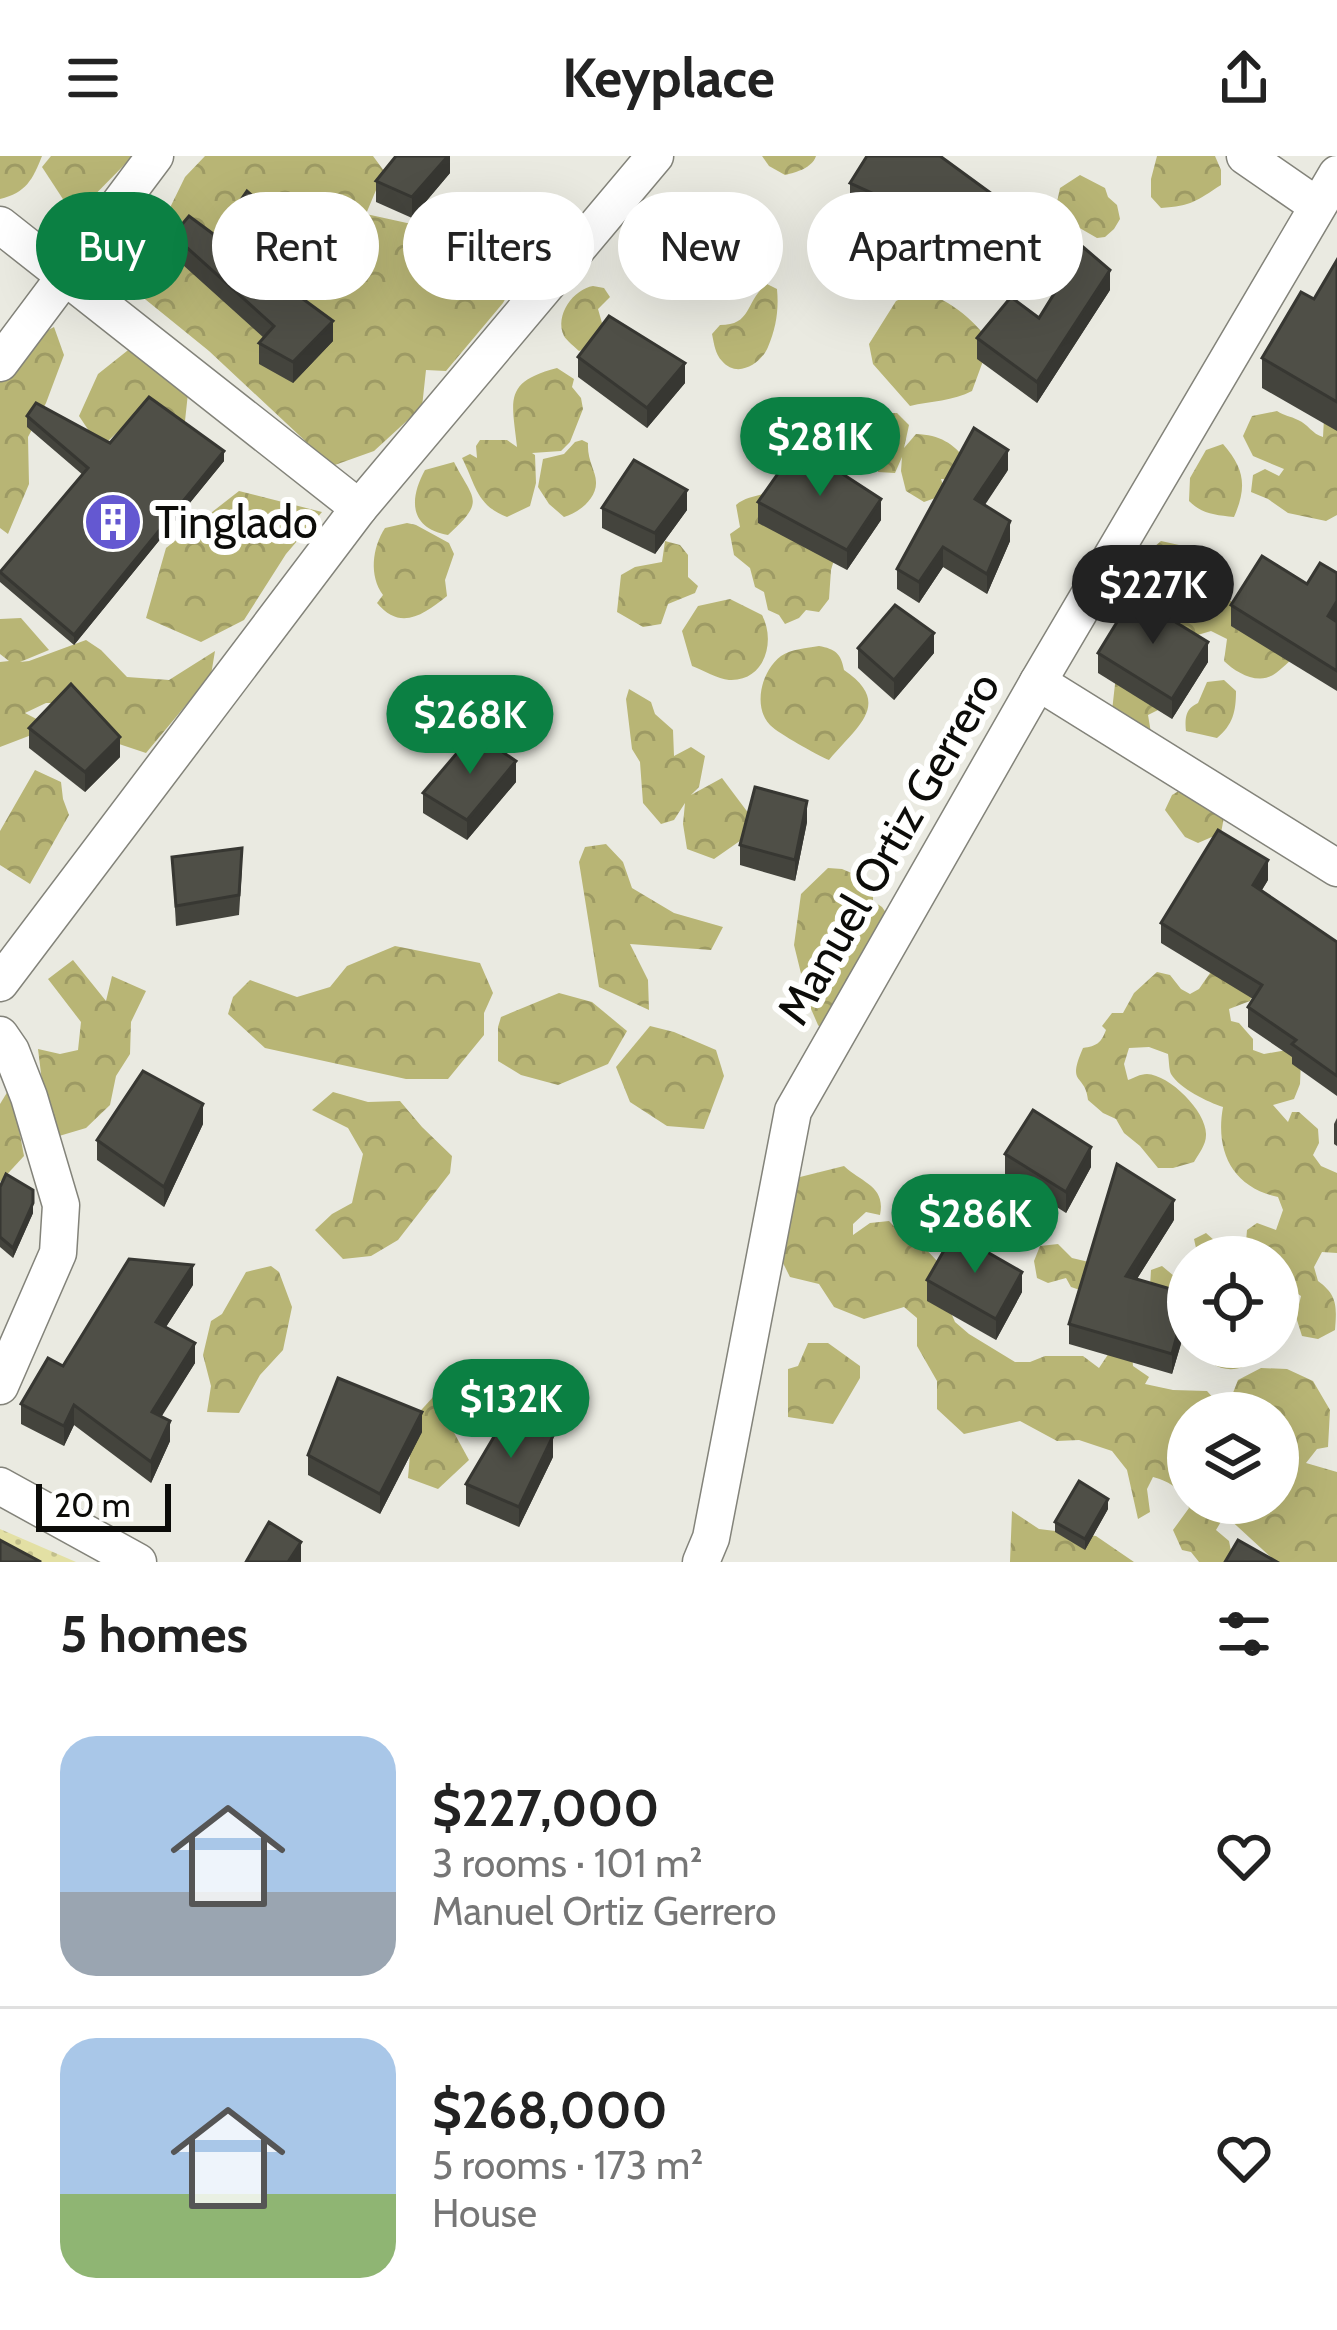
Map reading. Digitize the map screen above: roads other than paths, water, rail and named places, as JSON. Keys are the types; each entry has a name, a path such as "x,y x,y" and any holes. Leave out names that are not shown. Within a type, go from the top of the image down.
{"street":[{"path":"127,192 154,156"},
{"path":"0,982 359,508 656,156"},
{"path":"1246,156 1316,205"},
{"name":"Manuel Ortiz Gerrero","path":"701,1562 711,1538 793,1111 1337,174"},
{"path":"0,225 36,254"},
{"path":"0,363 46,300"},
{"path":"95,300 359,508"},
{"path":"1038,682 1337,868"},
{"path":"0,1035 29,1097 61,1204 58,1253 0,1386"},
{"path":"0,1486 138,1562"}],"place":[{"name":"Tinglado","path":"113,522"}]}
